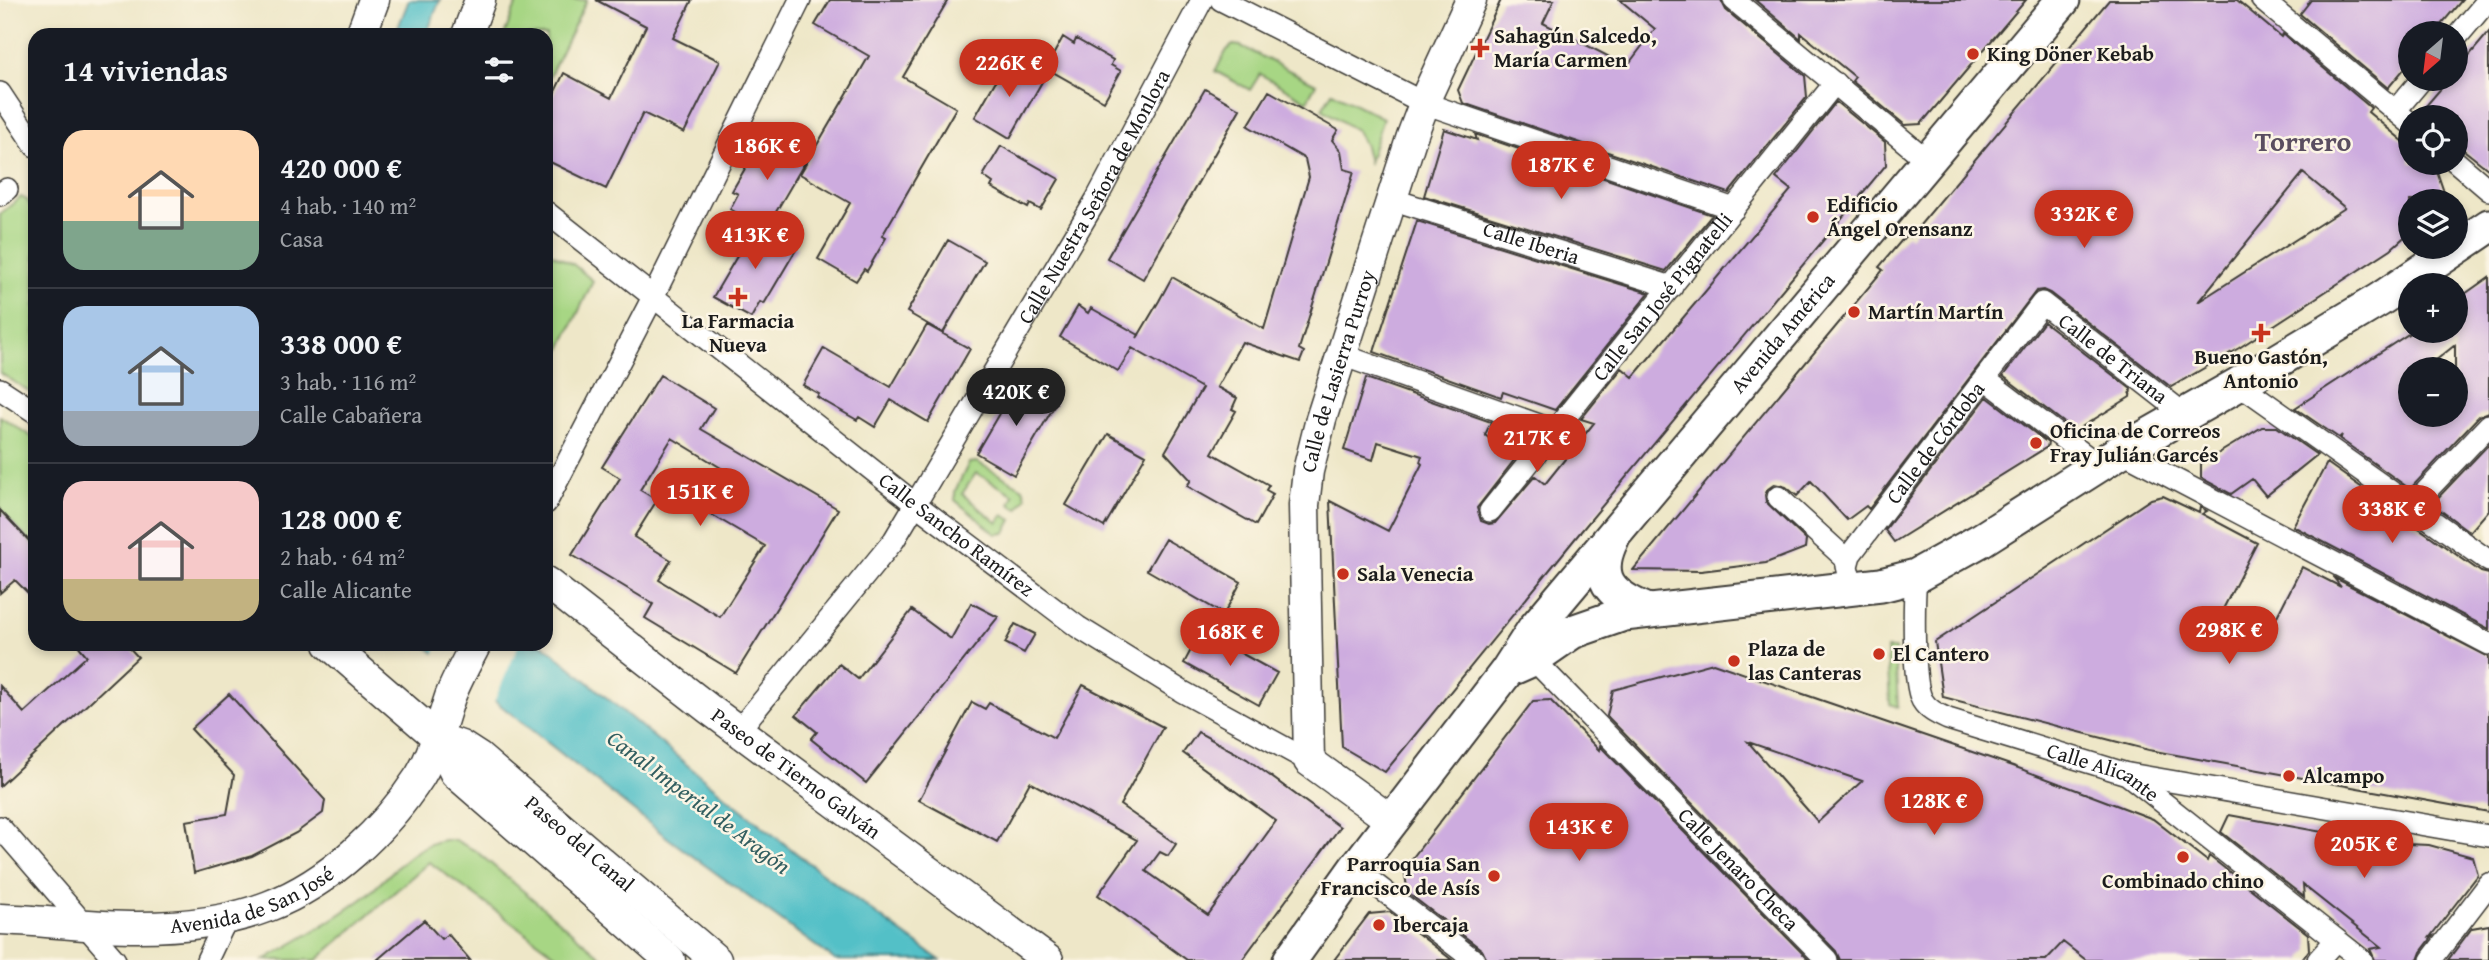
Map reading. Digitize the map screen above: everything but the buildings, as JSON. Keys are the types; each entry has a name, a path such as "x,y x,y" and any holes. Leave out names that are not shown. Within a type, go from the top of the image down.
{"main road":[{"name":"Avenida América","path":"1290,960 1392,821 1520,665 1534,629 1928,161 2055,3"},
{"path":"1520,665 1560,639 1604,619 1850,574 1893,583 1916,576 1981,540 2109,458 2379,300 2489,226"},
{"path":"1615,534 1605,554 1604,577 1613,591 1624,600 1646,610"}],"street":[{"path":"364,28 374,0"},
{"path":"470,28 480,0"},
{"path":"553,490 653,297 800,0"},
{"name":"Calle Nuestra Señora de Monlora","path":"738,731 894,540 1096,200 1202,0"},
{"path":"1221,0 1424,103 1734,209"},
{"name":"Calle de Lasierra Purroy","path":"1309,761 1304,505 1313,450 1391,199 1424,103 1471,0"},
{"path":"1734,0 1928,161"},
{"path":"2468,24 2488,0"},
{"path":"2274,4 2398,113"},
{"name":"Calle San José Pignatelli","path":"1490,511 1835,83"},
{"path":"0,93 28,135"},
{"path":"2468,172 2489,190"},
{"name":"Calle Iberia","path":"1391,199 1672,287"},
{"name":"Calle Sancho Ramírez","path":"553,218 914,503 1094,639 1183,692 1309,761 1392,821"},
{"name":"Calle de Córdoba","path":"1850,574 1985,379 2042,303"},
{"name":"Calle de Triana","path":"2042,303 2184,414"},
{"path":"1342,355 1556,431"},
{"path":"1985,379 2109,458 2489,644"},
{"path":"2239,384 2489,561"},
{"path":"0,389 28,407"},
{"path":"2412,506 2489,425"},
{"path":"1778,497 1850,574"},
{"name":"Calle Alicante","path":"1916,576 1914,623 1918,689 1928,708 1948,719 2127,774 2362,960"},
{"name":"Paseo de Tierno Galván","path":"553,587 738,731 1048,960"},
{"name":"Paseo del Canal","path":"337,651 438,738 461,746 478,757 716,960"},
{"name":"Avenida de San José","path":"0,919 84,924 187,925 227,918 268,906 295,894 328,873 357,849 410,789 438,738 453,691 473,651"},
{"name":"Calle Jenaro Checa","path":"1520,665 1827,960"},
{"name":"Paseo del Canal","path":"438,738 455,773 670,960"},
{"path":"2127,774 2489,835"},
{"path":"0,827 115,960"},
{"path":"1355,869 1474,960"},
{"path":"2431,960 2479,911 2489,884"},
{"path":"207,960 227,918"},
{"path":"2318,960 2336,940"}],"green space":[{"path":"518,0 587,0 553,69 553,28 507,28"},
{"path":"1233,45 1241,46 1316,84 1307,101 1260,74 1250,90 1215,71"},
{"path":"1332,92 1383,118 1369,162 1357,131 1322,109"},
{"path":"21,197 28,202 28,391 0,373 0,214"},
{"path":"553,254 573,264 593,281 553,366"},
{"path":"0,416 28,434 28,540 0,510"},
{"path":"977,462 1023,488 1026,497 1018,509 1010,504 1014,495 976,473 962,494 998,523 1003,515 1012,520 1005,533 996,534 955,500 955,491 969,463"},
{"path":"1887,649 1895,649 1898,707 1890,704"},
{"path":"444,840 455,840 476,851 605,960 563,960 429,862 317,960 264,960 354,905 402,862 422,848"}],"water":[{"path":"409,0 440,0 429,28 398,28"},
{"name":"Canal Imperial de Aragón","path":"432,651 551,651 787,846 940,960 835,960 669,839"}],"pier":[{"path":"436,651 516,651 493,704 433,657"}],"place":[{"name":"Sahagún Salcedo, María Carmen","path":"1480,48"},
{"name":"King Döner Kebab","path":"1973,54"},
{"name":"Edificio Ángel Orensanz","path":"1813,217"},
{"name":"La Farmacia Nueva","path":"738,297"},
{"name":"Martín Martín","path":"1854,312"},
{"name":"Bueno Gastón, Antonio","path":"2261,333"},
{"name":"Oficina de Correos Fray Julián Garcés","path":"2036,443"},
{"name":"Sala Venecia","path":"1343,574"},
{"name":"El Cantero","path":"1879,654"},
{"name":"Plaza de las Canteras","path":"1734,661"},
{"name":"Alcampo","path":"2289,776"},
{"name":"Combinado chino","path":"2183,857"},
{"name":"Parroquia San Francisco de Asís","path":"1494,876"},
{"name":"Ibercaja","path":"1379,925"}],"district":[{"name":"Torrero","path":"2303,141"}]}
